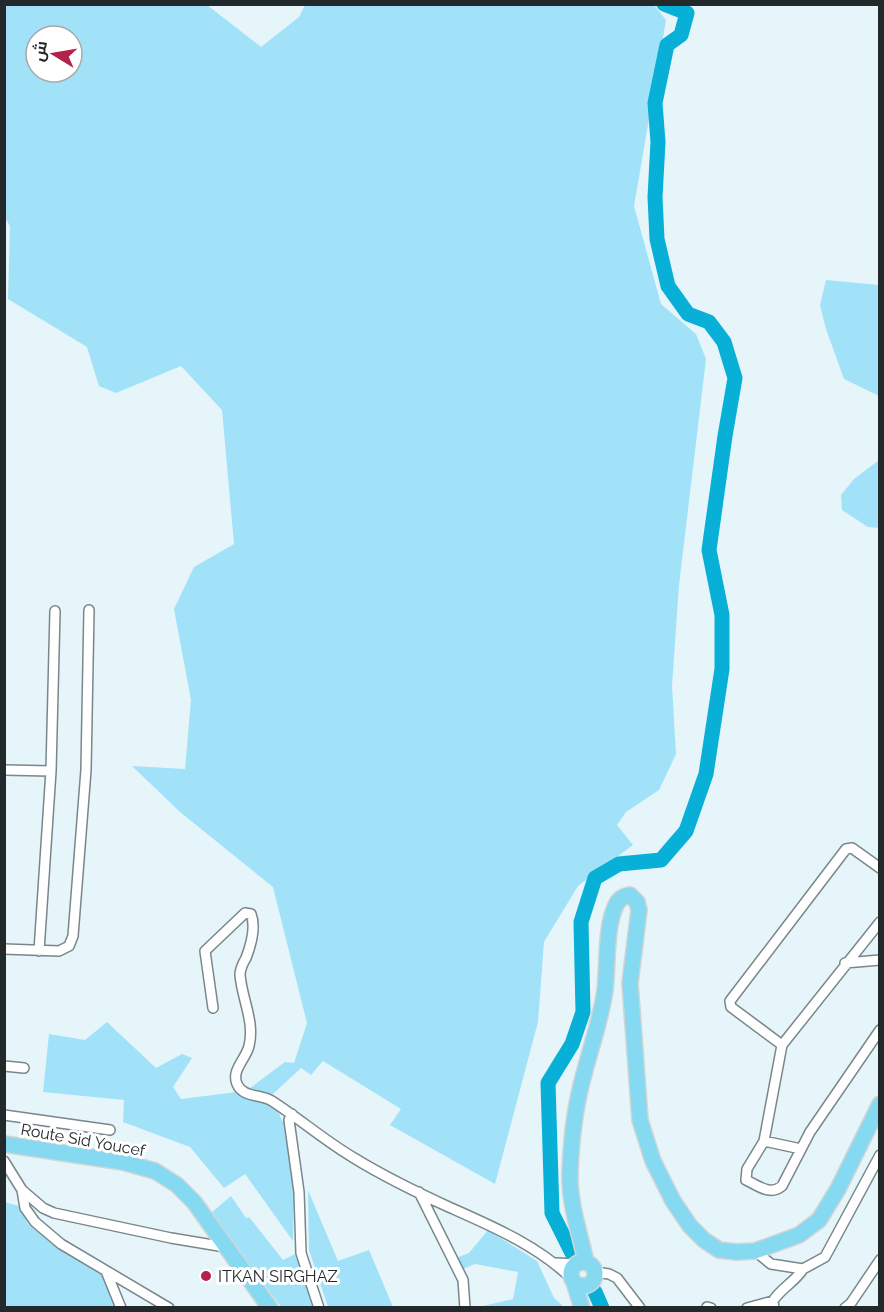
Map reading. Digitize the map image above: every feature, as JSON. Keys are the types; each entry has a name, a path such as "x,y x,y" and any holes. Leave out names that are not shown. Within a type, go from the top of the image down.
{"main road":[{"path":"587,1308 572,1198 571,1142 584,1075 601,1013 610,928 616,905 620,899 630,895 637,902 639,910 630,983 640,1120 652,1161 673,1201 690,1226 704,1240 719,1250 754,1251 799,1235 819,1220 838,1190 879,1104"},
{"name":"Route Sid Youcef","path":"4,1144 123,1162 155,1172 177,1185 194,1202 270,1308"},
{"path":"582,1274 582,1308"}],"street":[{"path":"4,949 58,951 69,946 73,936 86,770 89,610"},
{"path":"39,951 51,771 55,611"},
{"path":"4,770 51,771"},
{"path":"782,1045 731,1007 730,1001 846,849 852,848 879,868"},
{"path":"213,1008 205,951 245,913 251,914 253,921 250,947 240,972 250,1022 249,1047 236,1071 235,1081 244,1093 268,1098 354,1158 492,1226 556,1263 582,1274 609,1274 617,1278 640,1308"},
{"path":"879,922 782,1045 764,1141 745,1175 746,1180 770,1191 776,1191 782,1186 801,1149 837,1091 879,1030"},
{"path":"845,963 879,960 879,970"},
{"path":"4,1066 24,1068"},
{"path":"292,1114 289,1120 299,1192 301,1253 319,1308"},
{"path":"4,1115 110,1130"},
{"path":"764,1141 801,1149"},
{"path":"747,1308 774,1304 783,1289 798,1278 803,1269 825,1257 879,1155"},
{"path":"4,1161 22,1190 43,1208 54,1213 225,1247"},
{"path":"22,1190 25,1208 35,1222 61,1244 169,1308"},
{"path":"419,1192 463,1280 465,1308"},
{"path":"754,1251 771,1264 803,1269"},
{"path":"850,1306 879,1260"},
{"path":"106,1270 121,1308"}],"shaded area":[{"path":"5,5 207,5 261,47 299,17 305,5 654,5 666,20 634,206 661,304 696,334 706,359 679,585 672,686 676,754 659,790 626,812 617,825 633,845 578,886 544,942 538,1022 495,1184 390,1125 401,1109 323,1061 311,1075 301,1068 273,1094 250,1088 285,1062 294,1063 307,1023 273,887 180,812 132,766 185,769 191,700 174,609 194,567 234,544 222,410 181,366 116,393 99,386 87,347 8,299 10,226 4,216"},
{"path":"826,280 879,285 879,396 844,379 820,305"},
{"path":"879,460 879,528 868,527 842,510 841,495 854,479"},
{"path":"107,1022 156,1068 182,1054 192,1058 173,1087 181,1099 245,1091 276,1105 282,1121 286,1120 294,1189 293,1241 245,1174 224,1188 190,1147 123,1122 124,1100 43,1092 49,1034 85,1040"},
{"path":"308,1190 338,1261 369,1250 393,1307 328,1307 309,1250"},
{"path":"231,1196 246,1218 249,1217 283,1260 295,1254 315,1307 281,1307 211,1213"},
{"path":"4,1202 19,1206 28,1224 60,1250 103,1273 115,1307 5,1307"},
{"path":"488,1230 537,1261 554,1298 564,1307 483,1306 513,1299 518,1272 475,1264 461,1270 456,1258 469,1253"}],"waterway":[{"path":"572,1253 552,1213 548,1083 572,1044 583,1012 581,922 595,878 619,864 661,860 686,831 706,774 722,669 722,615 709,550 735,378 724,342 709,322 688,314 668,286 657,239 655,197 658,142 655,103 667,45 681,35 687,13 664,4"},
{"path":"595,1292 602,1308"}],"place":[{"name":"ITKAN SIRGHAZ","path":"206,1276"}]}
